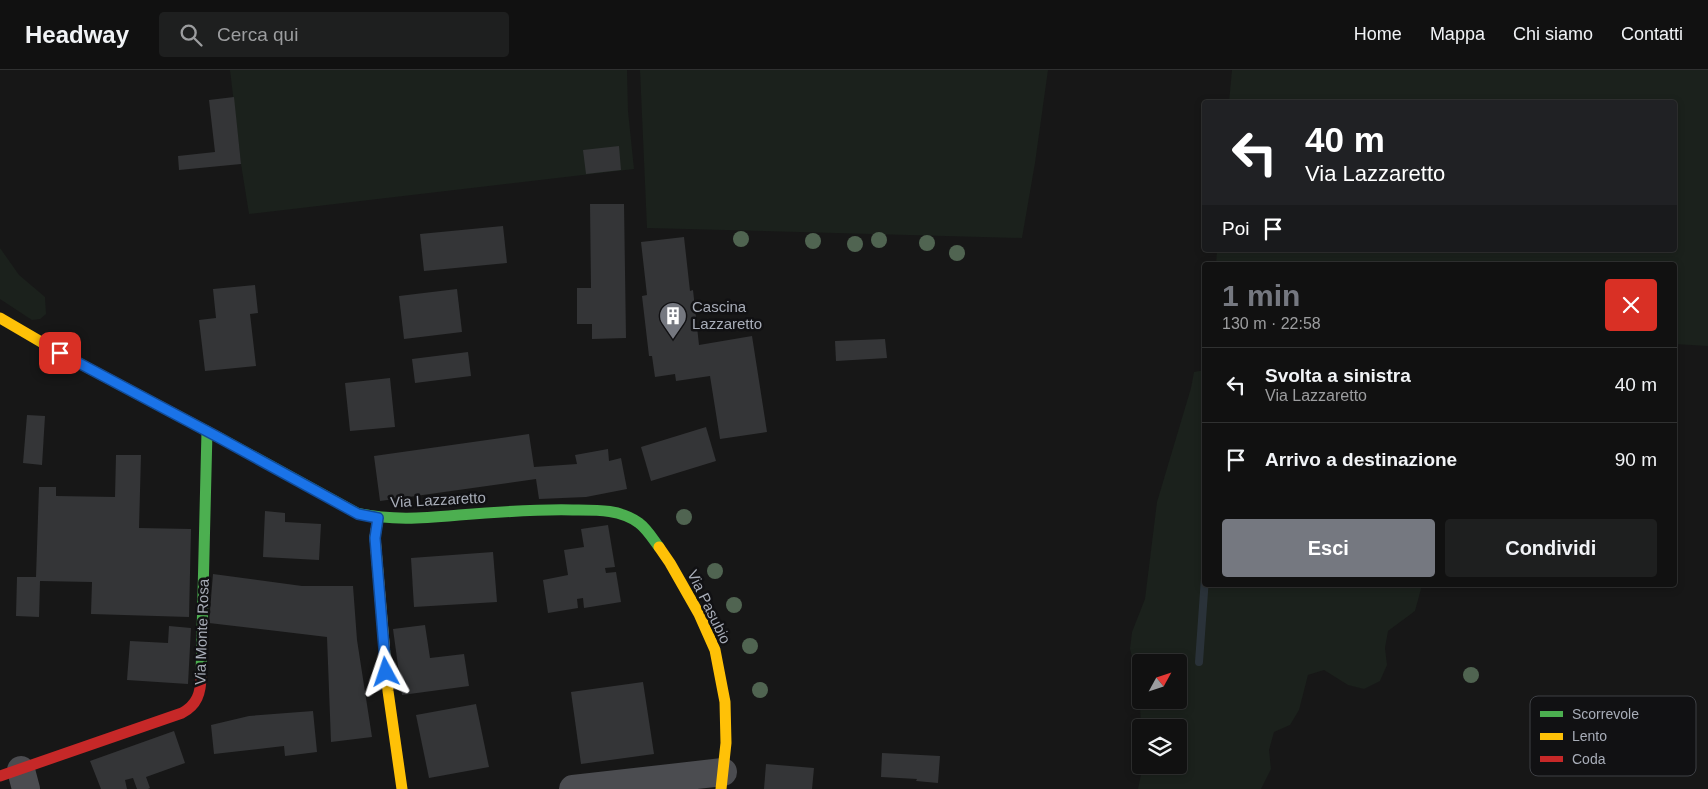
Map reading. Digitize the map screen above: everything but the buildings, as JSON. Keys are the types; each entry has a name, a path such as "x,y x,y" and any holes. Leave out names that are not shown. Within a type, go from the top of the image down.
{"street":[{"name":"Via Lazzaretto","path":"0,318 60,353 207,430 358,514 378,518 404,519 540,508 610,511 627,517"},
{"name":"Via Monte Rosa","path":"16,778 182,713 198,702 201,683 207,430"},
{"name":"Via Pasubio","path":"627,517 638,523 659,545 699,614 715,650 725,702 726,743 722,781"},
{"path":"378,518 375,538 388,691 402,789"},
{"path":"572,789 722,781"}],"shaded area":[{"path":"230,70 627,70 628,111 634,169 249,214"},
{"path":"640,70 1048,70 1022,238 647,228"},
{"path":"1232,70 1708,70 1708,346 1677,344 1677,262 1216,262 1217,252 1677,252 1677,100 1229,100"},
{"path":"0,248 19,275 45,297 46,314 40,319 32,320 0,299"},
{"path":"1202,371 1202,587 1421,587 1415,611 1388,631 1385,648 1387,665 1380,681 1364,689 1348,685 1324,670 1308,675 1299,710 1290,725 1274,732 1269,750 1271,769 1261,789 1138,789 1141,774 1187,774 1187,719 1141,719 1140,709 1188,709 1188,654 1132,654 1132,657 1130,649 1132,632 1145,599 1157,502 1194,372"}],"waterway":[{"path":"1199,662 1204,587"}],"traffic: fast":[{"path":"201,676 207,431"},
{"path":"220,438 357,513 370,516 408,518 530,510 608,511 632,518 647,531 659,547"}],"traffic: slow":[{"path":"0,318 60,353 220,438"},
{"path":"378,518 375,537 388,691 402,789"},
{"path":"659,547 699,614 715,650 725,702 726,743 721,789"}],"traffic: jam":[{"path":"0,776 182,713 195,702 200,688 201,676"}],"place":[{"name":"Cascina Lazzaretto","path":"673,340"}],"route":[{"path":"60,353 358,514 378,518 375,538 386,672"}]}
